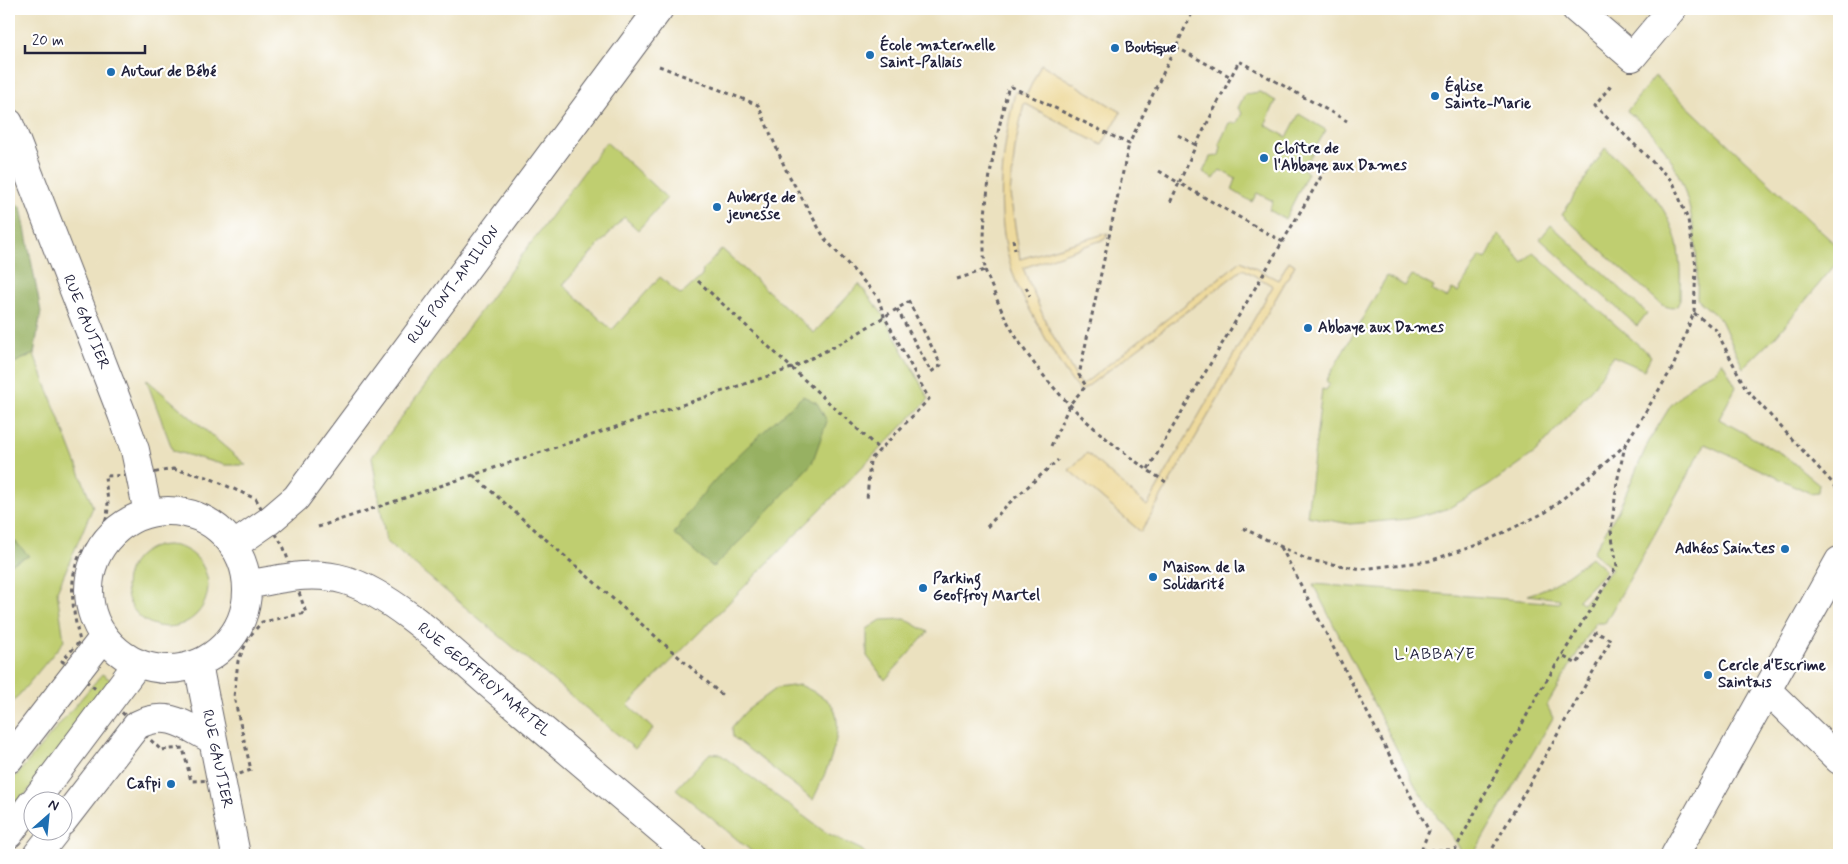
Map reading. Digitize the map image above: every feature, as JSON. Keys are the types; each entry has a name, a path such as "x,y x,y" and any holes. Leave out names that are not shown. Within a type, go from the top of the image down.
{"street":[{"name":"RUE PONT-AMILION","path":"234,546 269,521 296,498 659,9"},
{"path":"1576,9 1632,57 1672,9"},
{"name":"RUE GAUTIER","path":"11,128 122,414 141,475 148,513"},
{"path":"172,511 196,516 217,528 234,546 243,564 248,585 246,604 240,624 230,640 215,654 198,664 178,669 157,669 138,663 119,652 104,637 92,614 89,589 93,564 105,541 124,524 148,513 172,511"},
{"path":"1675,855 1839,561"},
{"name":"RUE GEOFFROY MARTEL","path":"248,585 294,577 319,575 346,580 377,595 425,629 691,855"},
{"path":"9,759 76,676 104,637"},
{"path":"41,792 138,663"},
{"name":"RUE GAUTIER","path":"198,664 236,855"},
{"path":"1767,690 1839,760"},
{"path":"72,809 136,725 152,718 173,720 213,740"},
{"path":"9,834 22,817"},
{"path":"37,855 47,842"}],"path":[{"path":"1051,446 1070,404 1086,386 1080,375 1129,144 1194,9"},
{"path":"1176,47 1231,77"},
{"path":"626,53 758,105 786,170 825,239 878,296 884,316 929,399 870,460 867,500"},
{"path":"1243,528 1308,560 1362,569 1429,561 1480,544 1546,512 1590,478 1625,445 1673,367 1694,312 1696,266 1688,220 1673,182 1595,106 1632,57"},
{"path":"1170,203 1196,145 1240,61 1347,121"},
{"path":"1129,144 1012,87 1008,88 1000,124 983,241 985,270 1003,314 1035,364 1070,404 1120,450 1170,484"},
{"path":"1178,135 1196,145"},
{"path":"1148,469 1328,165"},
{"path":"1159,171 1283,242"},
{"path":"1013,239 1015,250"},
{"path":"957,279 985,270"},
{"path":"698,281 880,450"},
{"path":"1026,287 1030,296"},
{"path":"316,527 792,368 845,341 914,299"},
{"path":"897,309 932,372 941,365 909,302"},
{"path":"1694,312 1716,330 1746,389 1839,490"},
{"path":"1422,850 1456,850 1537,696 1617,566 1612,531 1616,482 1625,445"},
{"path":"988,527 1007,505 1058,460"},
{"path":"173,469 207,477 256,500 284,548 306,613 262,622 250,638 238,661 234,697 251,770 222,780 191,781 183,748 160,750 110,701 76,676 62,661 80,640 72,600 75,569 80,554 105,523 108,507 105,476 141,475 173,469"},
{"path":"473,475 723,696"},
{"path":"284,548 292,543"},
{"path":"1280,547 1428,831 1420,855"},
{"path":"1489,855 1611,640 1596,632 1577,664 1562,656"}],"green space":[{"path":"1655,76 1839,248 1839,260 1776,336 1743,368 1721,320 1697,299 1694,234 1685,191 1677,171 1653,134 1627,111"},
{"path":"1260,92 1276,101 1265,125 1287,137 1299,114 1326,130 1303,169 1308,173 1285,219 1269,210 1273,201 1257,193 1252,202 1232,190 1236,179 1220,170 1214,179 1203,172 1210,157 1219,156 1221,147 1219,144 1229,123 1237,123 1242,113 1238,108 1245,94"},
{"path":"606,142 667,198 638,230 624,217 563,285 612,330 660,277 681,295 702,276 703,270 722,249 814,333 859,284 884,316 929,399 628,705 653,729 635,749 386,541 372,457"},
{"path":"1605,148 1653,195 1671,224 1680,262 1680,300 1677,306 1671,308 1662,305 1562,215"},
{"path":"9,199 21,207 41,312 34,354 9,365"},
{"path":"1551,225 1647,313 1637,326 1540,239"},
{"path":"1499,234 1523,263 1533,252 1651,356 1644,370 1613,356 1595,385 1536,452 1488,486 1447,509 1408,519 1350,524 1307,516 1322,389 1326,390 1330,384 1326,381 1387,276 1405,286 1412,275 1434,287 1432,291 1447,298 1452,289 1458,292 1480,256 1486,259"},
{"path":"34,354 93,507 57,591 64,641 9,707 9,365"},
{"path":"1722,361 1736,387 1719,419 1784,455 1819,484 1818,492 1810,493 1705,444 1605,623 1595,623 1547,705 1553,718 1473,855 1463,855 1416,787 1313,584 1559,603 1560,599 1527,595 1553,584 1591,557 1606,571 1578,600 1583,604 1612,569 1593,552 1619,509 1649,441 1671,405 1699,378 1716,371"},
{"path":"146,379 246,465 225,465 173,451"},
{"path":"803,396 817,403 827,421 812,463 746,535 713,567 674,534 687,514 717,477"},
{"path":"9,535 29,556 9,565"},
{"path":"167,545 183,548 196,557 205,570 208,586 205,602 196,615 183,624 167,627 151,624 138,615 129,602 126,586 129,570 138,557 151,548"},
{"path":"905,619 928,632 885,680 867,656 867,629 881,620"},
{"path":"102,674 114,682 27,792 22,792 22,799 9,815 9,784"},
{"path":"800,685 827,700 833,707 837,717 837,729 832,755 813,800 733,737 732,727 746,711 777,688"},
{"path":"710,753 720,754 825,832 862,850 867,855 756,855 676,789"}],"sand":[{"path":"1041,64 1121,112 1102,145 1024,103 1015,148 1010,194 1020,259 1108,233 1105,239 1023,268 1047,325 1081,386 1241,261 1278,280 1289,261 1295,265 1141,532 1069,470 1087,453 1147,506 1273,286 1243,269 1080,392 1057,359 1020,292 1010,263 1002,214 1003,165 1015,92 1027,94"}],"place":[{"name":"Boutique","path":"1115,48"},
{"name":"École maternelle Saint-Pallais","path":"870,55"},
{"name":"Autour de Bébé","path":"111,72"},
{"name":"Église Sainte-Marie","path":"1435,96"},
{"name":"Cloître de l'Abbaye aux Dames","path":"1264,158"},
{"name":"Auberge de jeunesse","path":"717,207"},
{"name":"Abbaye aux Dames","path":"1308,328"},
{"name":"Adhéos Saintes","path":"1785,549"},
{"name":"Maison de la Solidarité","path":"1153,577"},
{"name":"Parking Geoffroy Martel","path":"923,588"},
{"name":"Cercle d'Escrime Saintais","path":"1708,675"},
{"name":"Cafpi","path":"171,784"}],"district":[{"name":"L'ABBAYE","path":"1435,654"}]}
